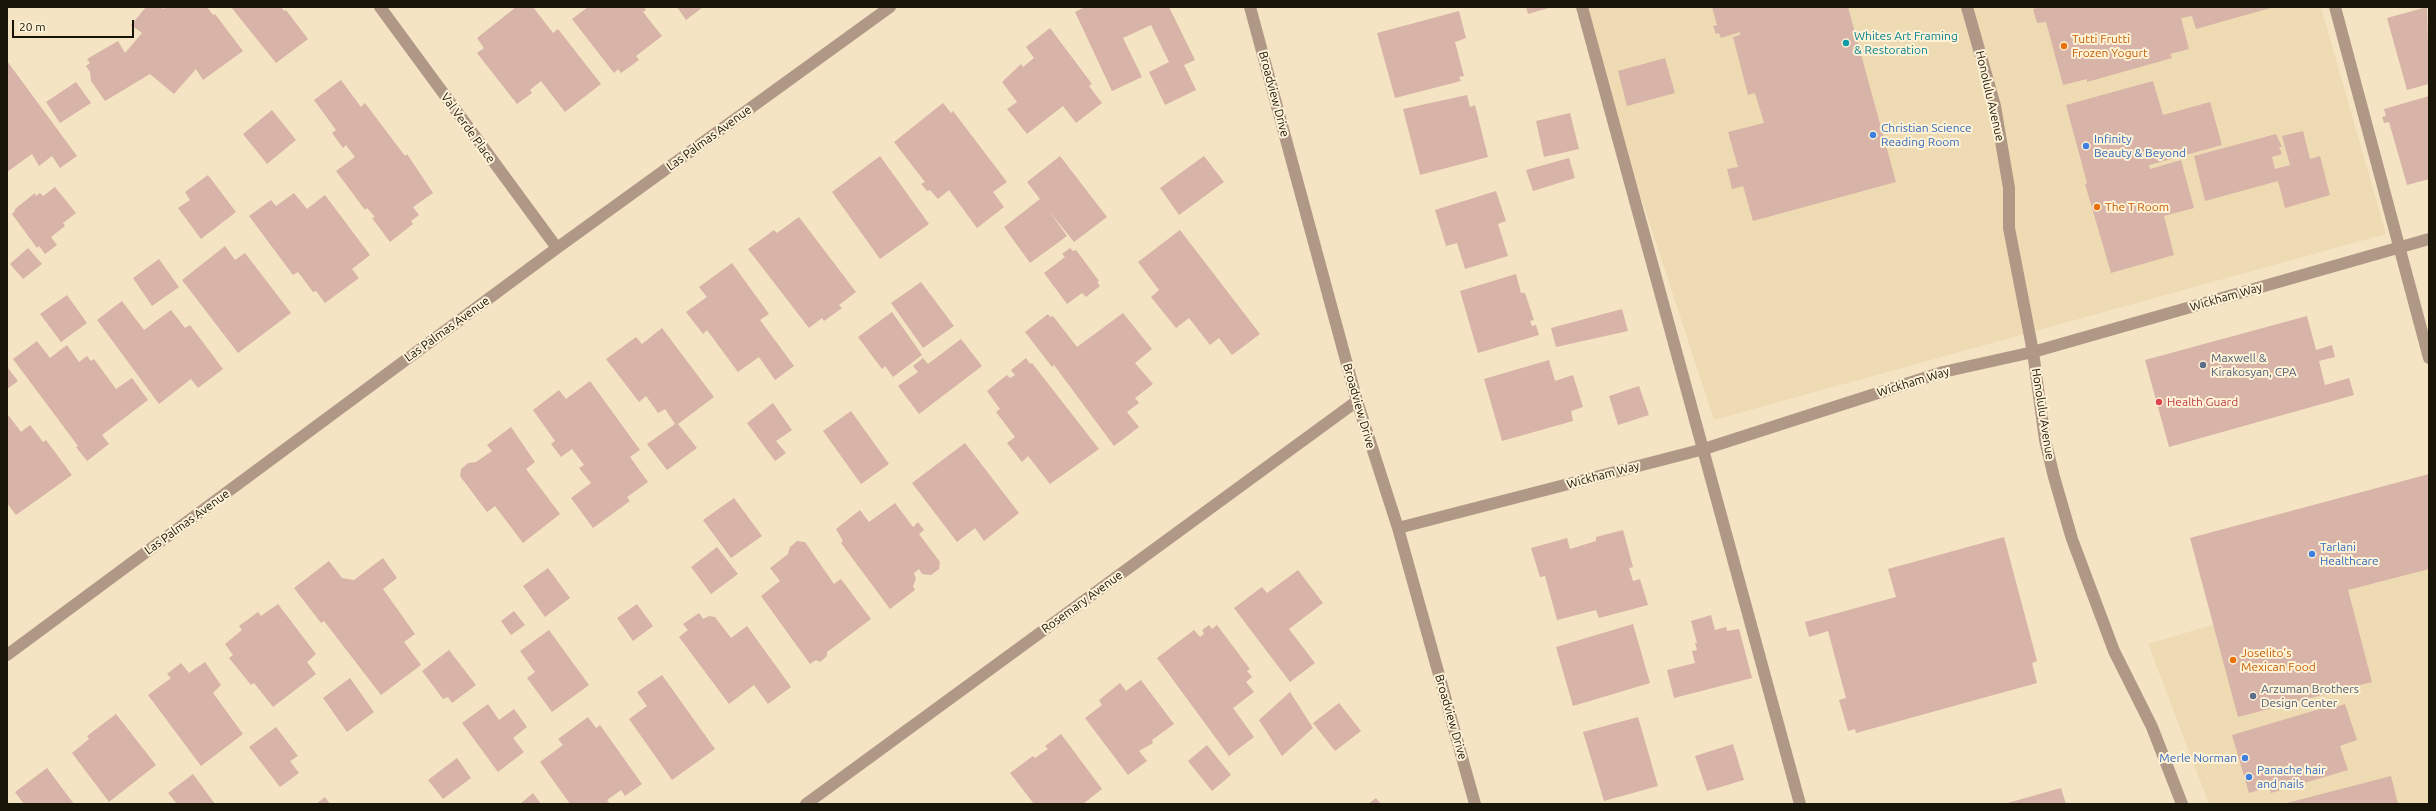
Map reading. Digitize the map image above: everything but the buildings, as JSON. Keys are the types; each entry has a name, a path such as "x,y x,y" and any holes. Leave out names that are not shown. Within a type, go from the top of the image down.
{"street":[{"name":"Val Verde Place","path":"380,7 557,248"},
{"name":"Las Palmas Avenue","path":"7,655 557,248 890,7"},
{"name":"Broadview Drive","path":"1250,7 1357,401 1398,528 1475,804"},
{"path":"1582,7 1800,804"},
{"name":"Honolulu Avenue","path":"1967,7 1995,106 2009,188 2009,228 2033,352 2045,440 2072,539 2114,651 2152,727 2182,804"},
{"path":"2335,7 2429,358"},
{"name":"Wickham Way","path":"1398,528 1704,449 1943,372 2033,352 2429,239"},
{"name":"Rosemary Avenue","path":"806,804 1357,401"}],"shaded area":[{"path":"1579,7 2321,7 2386,234 1714,420"},
{"path":"2429,560 2429,804 2209,804 2148,644"}],"place":[{"name":"Whites Art Framing & Restoration","path":"1846,43"},
{"name":"Tutti Frutti Frozen Yogurt","path":"2064,46"},
{"name":"Christian Science Reading Room","path":"1873,135"},
{"name":"Infinity Beauty & Beyond","path":"2086,146"},
{"name":"The T Room","path":"2097,207"},
{"name":"Maxwell & Kirakosyan, CPA","path":"2203,365"},
{"name":"Health Guard","path":"2159,402"},
{"name":"Tarlani Healthcare","path":"2312,554"},
{"name":"Joselito's Mexican Food","path":"2233,660"},
{"name":"Arzuman Brothers Design Center","path":"2253,696"},
{"name":"Merle Norman","path":"2245,758"},
{"name":"Panache hair and nails","path":"2249,777"}]}
